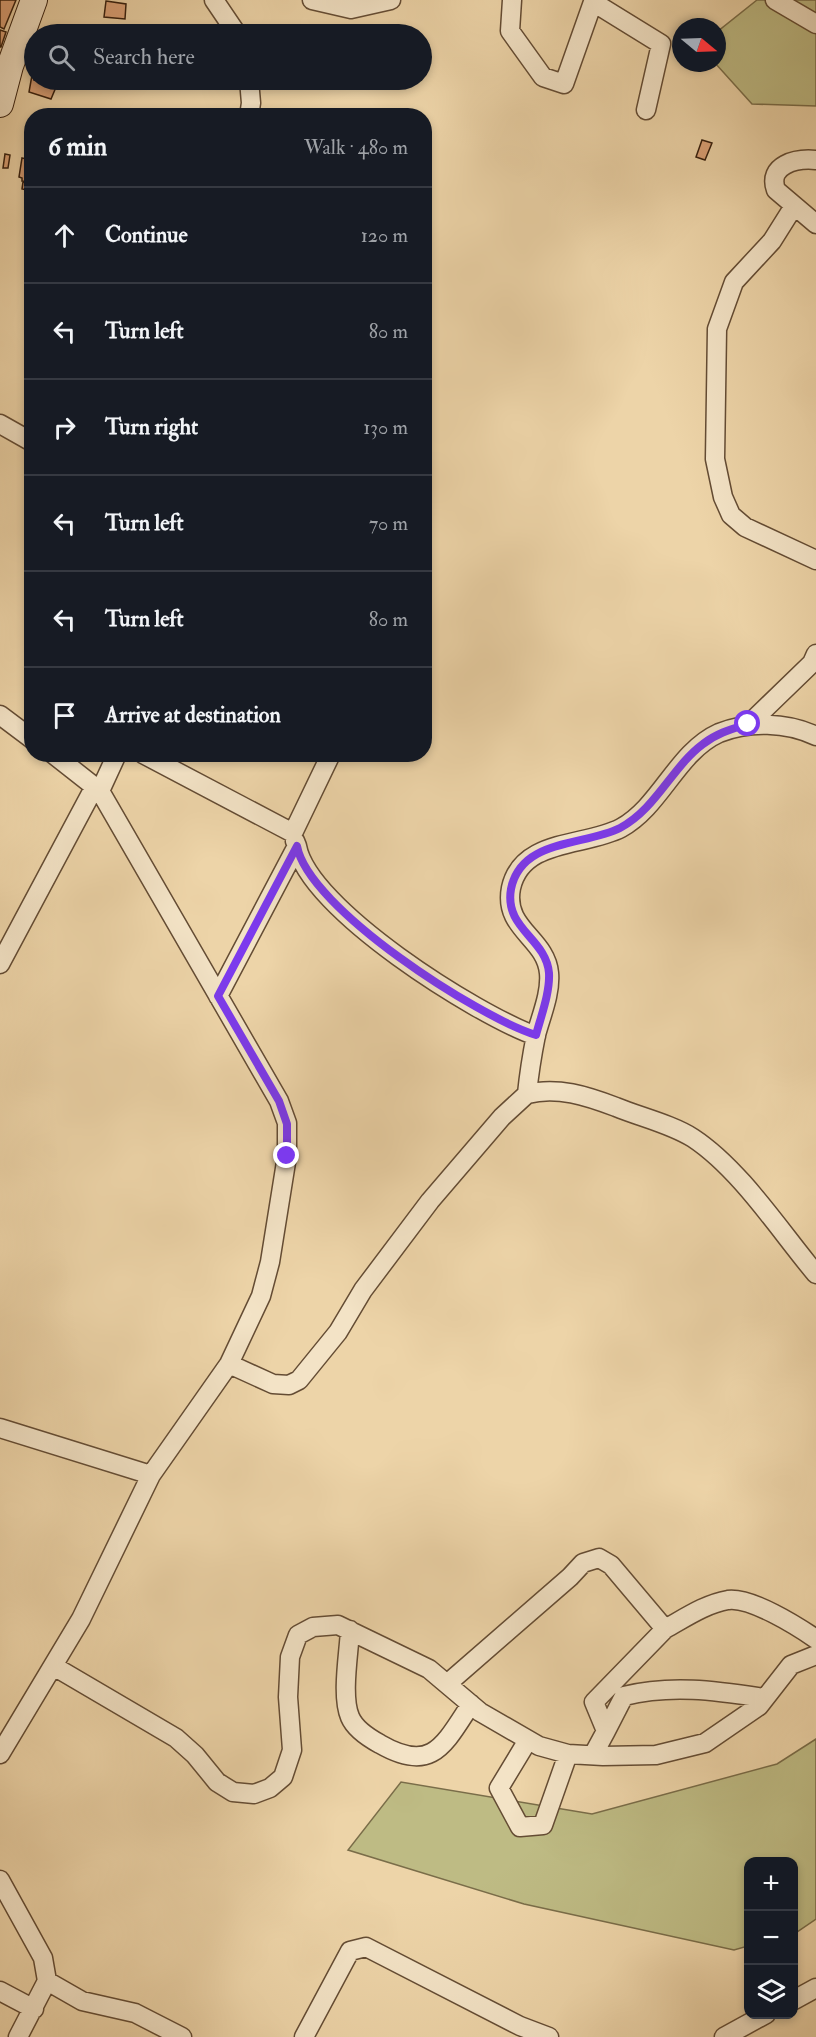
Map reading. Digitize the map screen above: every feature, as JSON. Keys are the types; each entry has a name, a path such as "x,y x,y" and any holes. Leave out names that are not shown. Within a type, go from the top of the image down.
{"main road":[{"path":"25,24 34,0"},
{"path":"0,104 13,55 24,26"}],"street":[{"path":"214,0 230,24"},
{"path":"312,0 351,9 391,0"},
{"path":"512,0 510,31 543,77 564,84 592,2 661,44 646,110"},
{"path":"775,0 816,24"},
{"path":"250,90 250,108"},
{"path":"816,159 791,160 776,173 773,183 776,190 816,224"},
{"path":"794,206 772,241 734,282 717,329 715,459 723,497 731,515 745,527 816,560"},
{"path":"0,424 24,438"},
{"path":"748,724 812,663 816,654"},
{"path":"0,715 24,733"},
{"path":"527,1094 549,972 537,945 514,919 511,889 518,871 530,858 543,851 620,829 650,805 701,745 717,734 748,724 802,729 816,735"},
{"path":"0,1754 55,1667 81,1619 151,1475 229,1364 261,1296 270,1262 287,1156 287,1124 279,1101 97,788 63,762"},
{"path":"0,964 112,762"},
{"path":"157,762 295,839 307,871 325,892 366,931 418,970 487,1014 536,1035"},
{"path":"218,996 295,839 328,762"},
{"path":"229,1364 273,1384 289,1385 299,1380 338,1332 363,1290 430,1201 502,1117 527,1094 557,1090 600,1101 690,1137 708,1149 746,1189 816,1274"},
{"path":"0,1428 151,1475"},
{"path":"447,1684 570,1578 583,1563 599,1558 611,1565 665,1629"},
{"path":"606,1731 594,1701 665,1629 709,1605 730,1600 752,1605 784,1619 816,1639"},
{"path":"55,1667 176,1738 217,1782 233,1792 254,1794 270,1788 283,1777 292,1750 288,1697 290,1657 298,1635 313,1627 338,1625 429,1669 471,1704 528,1740 568,1754 656,1755 705,1743 759,1706 791,1665 816,1655"},
{"path":"350,1630 346,1691 350,1717 366,1736 400,1755 416,1758 444,1745 471,1704"},
{"path":"593,1755 624,1696 648,1690 706,1690 765,1698"},
{"path":"528,1740 500,1788 520,1827 543,1825 568,1754"},
{"path":"0,1880 43,1958 46,1981 18,2037"},
{"path":"304,2037 350,1951 366,1947 520,2026 549,2037"},
{"path":"46,1981 82,2001 135,2013 182,2037"},
{"path":"798,1998 816,1988"},
{"path":"0,1991 34,2009"},
{"path":"724,2037 757,2019"}],"shaded area":[{"path":"757,0 816,0 816,106 752,104 723,72 726,72 726,25"},
{"path":"816,1739 816,1919 798,1931 798,1857 744,1857 744,1947 734,1950 524,1904 348,1850 401,1782 592,1814 777,1764"}],"building":[{"path":"0,0 16,0 4,29 0,27"},
{"path":"106,1 126,4 125,19 104,17"},
{"path":"0,30 6,32 1,47 0,47"},
{"path":"29,90 55,90 51,99 29,92"},
{"path":"702,140 712,143 705,160 696,157"},
{"path":"5,154 10,155 8,168 3,168"},
{"path":"22,158 24,158 24,181 19,177"}],"route":[{"path":"287,1156 287,1124 279,1101 218,996 297,846 298,854 307,871 325,892 366,931 418,970 487,1014 536,1035 546,999 549,972 537,945 514,919 511,889 518,871 530,858 543,851 620,829 650,805 701,745 717,734 748,724"}]}
